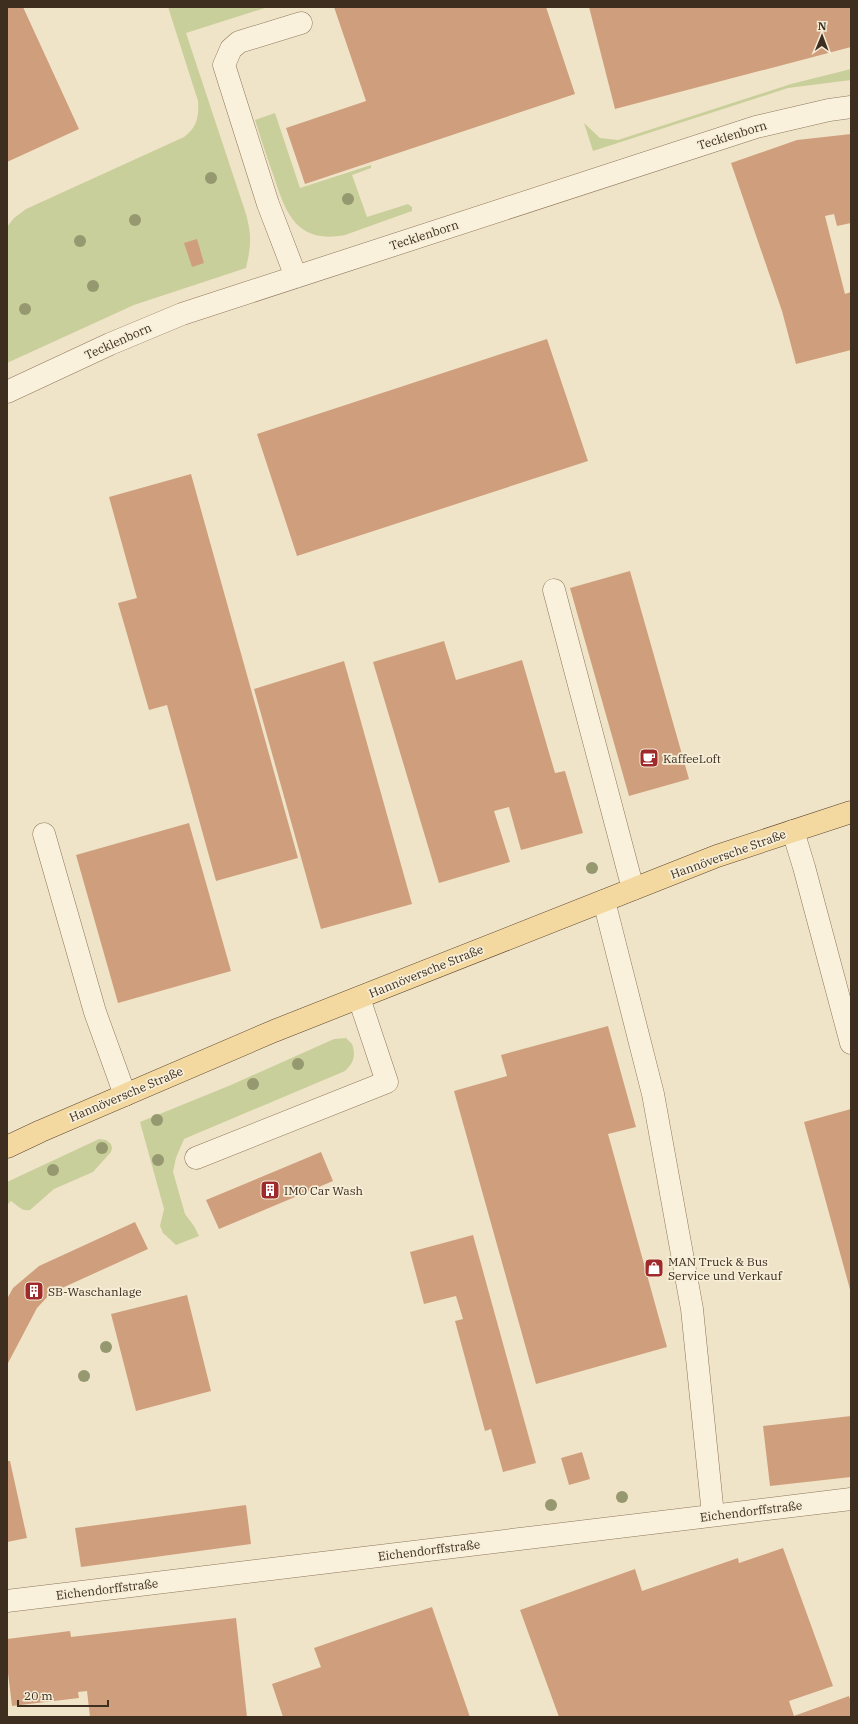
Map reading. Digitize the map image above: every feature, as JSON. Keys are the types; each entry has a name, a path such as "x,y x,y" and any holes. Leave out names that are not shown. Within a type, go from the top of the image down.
{"main road":[{"name":"Hannöversche Straße","path":"7,1147 274,1031 717,856 851,812"}],"street":[{"path":"296,277 268,204 224,65 231,49 239,42 301,23"},
{"name":"Tecklenborn","path":"7,392 110,344 182,314 756,127 829,110 851,107"},
{"path":"554,590 633,890"},
{"path":"793,831 804,866 851,1043"},
{"path":"44,834 95,1012 125,1095"},
{"path":"604,901 653,1094 692,1309 713,1515"},
{"path":"196,1158 386,1082 359,998"},
{"name":"Eichendorffstraße","path":"7,1601 851,1499"}],"green space":[{"path":"168,7 268,7 186,33 246,214 250,241 246,268 134,305 7,363 7,227 14,218 26,209 184,137 192,129 196,121 198,101"},
{"path":"851,69 851,80 788,88 593,151 584,123 600,138 618,140 791,84"},
{"path":"275,113 300,188 371,165 371,168 352,175 367,217 408,204 412,207 412,211 345,235 329,237 316,235 305,231 296,224 284,203 255,120"},
{"path":"346,1038 352,1044 354,1055 352,1062 345,1071 184,1139 176,1158 173,1172 185,1214 199,1236 176,1245 163,1233 160,1226 164,1209 140,1122 231,1085 334,1039"},
{"path":"99,1139 106,1140 111,1144 112,1148 111,1152 93,1172 54,1189 30,1210 22,1209 11,1201 7,1205 7,1182"}],"building":[{"path":"7,7 23,7 79,129 7,162"},
{"path":"334,7 546,7 575,94 305,184 286,128 366,101"},
{"path":"589,7 851,7 851,47 615,109"},
{"path":"851,134 851,223 837,226 834,214 825,216 845,294 851,292 851,350 796,364 782,311 731,163 797,140"},
{"path":"197,239 204,263 192,267 184,243"},
{"path":"547,339 588,461 297,556 257,434"},
{"path":"191,474 298,858 216,881 167,705 149,710 118,603 137,598 109,497"},
{"path":"630,571 689,779 629,796 570,588"},
{"path":"444,641 456,680 522,660 555,773 565,771 583,833 521,850 509,807 494,811 510,862 439,883 373,662"},
{"path":"344,661 412,904 321,929 254,689"},
{"path":"189,823 231,971 118,1003 76,855"},
{"path":"608,1026 636,1127 608,1134 667,1347 536,1384 454,1091 507,1076 501,1055"},
{"path":"851,1109 851,1293 804,1122"},
{"name":"IMO Car Wash","path":"321,1152 333,1181 219,1229 206,1200"},
{"name":"SB-Waschanlage","path":"135,1222 148,1249 51,1293 37,1308 7,1365 7,1299 13,1288 39,1266"},
{"path":"473,1235 536,1463 503,1472 491,1429 485,1431 455,1321 463,1319 456,1296 424,1304 410,1252"},
{"path":"187,1295 211,1391 136,1411 111,1314"},
{"path":"851,1416 851,1477 770,1486 763,1426"},
{"path":"582,1452 590,1479 569,1485 561,1458"},
{"path":"7,1461 10,1461 27,1538 7,1542"},
{"path":"246,1505 251,1544 81,1567 75,1528"},
{"path":"783,1548 833,1686 789,1701 794,1716 849,1696 851,1702 851,1717 559,1717 520,1610 635,1569 642,1591 738,1558 739,1563"},
{"path":"432,1607 470,1717 283,1717 272,1684 321,1667 314,1648"},
{"path":"236,1618 247,1717 90,1717 87,1691 78,1692 79,1698 12,1706 7,1665 7,1639 70,1631 71,1637"}],"place":[{"name":"KaffeeLoft","path":"649,758"},
{"name":"IMO Car Wash","path":"270,1190"},
{"name":"MAN Truck & Bus Service und Verkauf","path":"654,1268"},
{"name":"SB-Waschanlage","path":"34,1291"}]}
